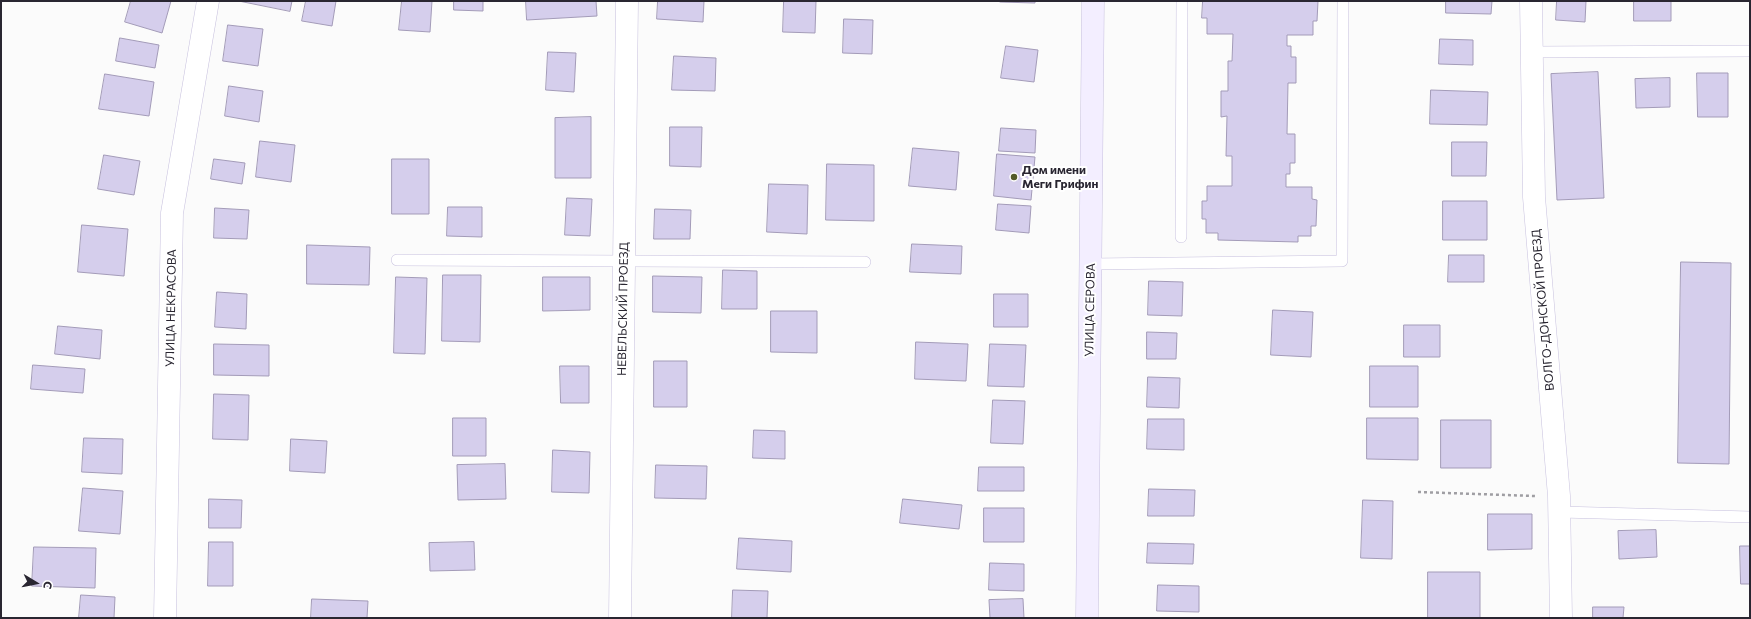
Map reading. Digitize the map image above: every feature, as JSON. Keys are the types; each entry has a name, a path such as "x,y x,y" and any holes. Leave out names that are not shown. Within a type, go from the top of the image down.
{"main road":[{"name":"УЛИЦА СЕРОВА","path":"1087,618 1093,1"}],"street":[{"name":"УЛИЦА НЕКРАСОВА","path":"165,618 172,213 208,1"},
{"name":"НЕВЕЛЬСКИЙ ПРОЕЗД","path":"620,618 627,1"},
{"name":"ВОЛГО-ДОНСКОЙ ПРОЕЗД","path":"1531,1 1534,197 1560,504 1561,618"}],"lane":[{"path":"1180,237 1182,1"},
{"path":"1091,264 1342,261 1343,1"},
{"path":"1531,52 1750,51"},
{"path":"397,260 865,262"},
{"path":"1560,504 1750,517"}],"path":[{"path":"1418,492 1560,504"}],"building":[{"path":"131,1 171,1 162,33 125,22"},
{"path":"239,1 292,1 290,11"},
{"path":"306,1 336,1 332,26 302,21"},
{"path":"402,1 432,1 430,32 399,30"},
{"path":"454,1 483,1 483,11 454,10"},
{"path":"526,1 596,1 597,16 527,20"},
{"path":"658,1 704,1 703,22 657,19"},
{"path":"784,1 816,1 815,33 783,32"},
{"path":"1035,1 1035,3 1000,2"},
{"path":"1203,1 1318,1 1317,21 1313,21 1313,35 1287,35 1287,46 1291,46 1291,57 1296,57 1296,83 1288,83 1287,134 1295,134 1295,163 1290,163 1290,174 1286,174 1286,187 1312,187 1312,199 1317,200 1316,226 1311,226 1311,236 1298,236 1298,242 1218,240 1218,233 1206,233 1206,219 1202,219 1202,201 1207,201 1207,186 1232,186 1232,156 1226,156 1227,116 1221,117 1221,91 1228,91 1228,61 1232,61 1233,34 1207,34 1207,18 1202,18"},
{"path":"1446,1 1492,1 1491,14 1446,13"},
{"path":"1557,1 1586,1 1585,22 1556,20"},
{"path":"1634,1 1671,1 1671,21 1634,21"},
{"path":"844,19 873,20 872,54 843,53"},
{"path":"228,25 263,29 258,66 223,61"},
{"path":"120,38 159,45 155,68 116,61"},
{"path":"1440,39 1473,40 1473,65 1439,64"},
{"path":"1006,46 1038,50 1034,82 1001,78"},
{"path":"548,52 576,53 574,92 546,90"},
{"path":"674,56 716,58 715,91 672,90"},
{"path":"1598,72 1604,198 1557,200 1551,74"},
{"path":"1697,73 1728,73 1728,117 1698,117"},
{"path":"105,74 154,82 149,116 99,109"},
{"path":"1670,78 1670,107 1636,108 1635,79"},
{"path":"229,86 263,91 259,122 225,116"},
{"path":"1431,90 1488,92 1487,125 1430,124"},
{"path":"591,117 591,178 555,178 555,118"},
{"path":"670,127 702,127 701,167 670,166"},
{"path":"1001,128 1036,130 1035,153 999,151"},
{"path":"260,141 295,145 291,182 256,177"},
{"path":"1452,142 1487,142 1486,176 1452,176"},
{"path":"913,148 959,152 956,190 909,186"},
{"name":"Дом имени Меги Грифин","path":"997,154 1035,157 1031,200 994,196"},
{"path":"104,155 140,161 134,195 98,189"},
{"path":"214,159 245,163 242,184 211,179"},
{"path":"392,159 429,159 429,214 392,214"},
{"path":"827,164 874,165 874,221 826,220"},
{"path":"769,184 808,185 807,234 767,232"},
{"path":"567,198 592,199 590,236 565,235"},
{"path":"1443,201 1487,201 1487,240 1443,240"},
{"path":"998,204 1031,206 1029,233 996,230"},
{"path":"448,207 482,207 482,237 447,236"},
{"path":"215,208 249,210 247,239 214,238"},
{"path":"655,209 691,210 690,239 654,239"},
{"path":"82,225 128,229 124,276 78,272"},
{"path":"912,244 962,246 961,274 910,272"},
{"path":"307,245 370,247 369,285 307,284"},
{"path":"1449,255 1484,255 1484,282 1448,282"},
{"path":"1681,262 1731,263 1729,464 1678,463"},
{"path":"723,270 757,271 757,309 722,309"},
{"path":"443,275 481,275 480,342 442,341"},
{"path":"653,276 702,277 701,313 653,312"},
{"path":"396,277 427,278 425,354 394,353"},
{"path":"543,277 590,277 590,310 543,311"},
{"path":"1149,281 1183,282 1182,316 1148,315"},
{"path":"217,292 247,294 246,329 215,327"},
{"path":"994,294 1028,294 1028,327 994,327"},
{"path":"1273,310 1313,312 1311,357 1271,355"},
{"path":"771,311 817,311 817,353 771,352"},
{"path":"1404,325 1440,325 1440,357 1404,357"},
{"path":"58,326 102,330 100,359 55,354"},
{"path":"1147,332 1177,333 1176,359 1147,359"},
{"path":"916,342 968,344 966,381 915,379"},
{"path":"214,344 269,345 269,376 214,375"},
{"path":"990,344 1026,345 1024,387 988,386"},
{"path":"654,361 687,361 687,407 654,407"},
{"path":"33,365 85,369 83,393 31,389"},
{"path":"560,366 589,366 589,403 561,403"},
{"path":"1370,366 1418,366 1418,407 1370,407"},
{"path":"1148,377 1180,378 1179,408 1147,407"},
{"path":"214,394 249,395 248,440 213,439"},
{"path":"993,400 1025,401 1023,444 991,443"},
{"path":"453,418 486,418 486,456 453,456"},
{"path":"1367,418 1418,418 1418,460 1367,459"},
{"path":"1148,419 1184,419 1184,450 1147,449"},
{"path":"1441,420 1491,420 1491,468 1441,468"},
{"path":"754,430 785,431 785,459 753,458"},
{"path":"84,438 123,439 122,474 82,472"},
{"path":"291,439 327,441 325,473 290,471"},
{"path":"553,450 590,452 589,493 552,492"},
{"path":"505,464 506,499 458,500 457,465"},
{"path":"656,465 707,466 706,499 655,498"},
{"path":"979,467 1024,467 1024,491 978,491"},
{"path":"83,488 123,491 120,534 79,531"},
{"path":"1149,489 1195,490 1194,516 1148,516"},
{"path":"209,499 242,500 241,528 209,528"},
{"path":"903,499 962,505 959,529 900,523"},
{"path":"1363,500 1393,501 1392,559 1361,558"},
{"path":"984,508 1024,508 1024,542 984,542"},
{"path":"1488,514 1532,514 1532,549 1488,550"},
{"path":"1656,530 1657,557 1619,559 1618,531"},
{"path":"739,538 792,541 791,572 737,569"},
{"path":"209,542 233,542 233,586 208,586"},
{"path":"474,542 475,570 430,571 429,543"},
{"path":"1148,543 1194,544 1193,564 1147,563"},
{"path":"1740,546 1750,546 1750,584 1741,584"},
{"path":"34,547 96,548 95,588 32,586"},
{"path":"990,563 1024,564 1024,591 989,590"},
{"path":"1428,572 1480,572 1480,618 1428,618"},
{"path":"1158,585 1199,586 1199,612 1157,611"},
{"path":"733,590 768,591 767,618 732,618"},
{"path":"81,595 115,597 114,618 79,618"},
{"path":"312,599 368,601 367,618 311,618"},
{"path":"1023,599 1024,618 990,618 989,600"},
{"path":"1593,607 1624,607 1623,618 1593,618"}],"place":[{"name":"Дом имени Меги Грифин","path":"1014,177"}]}
